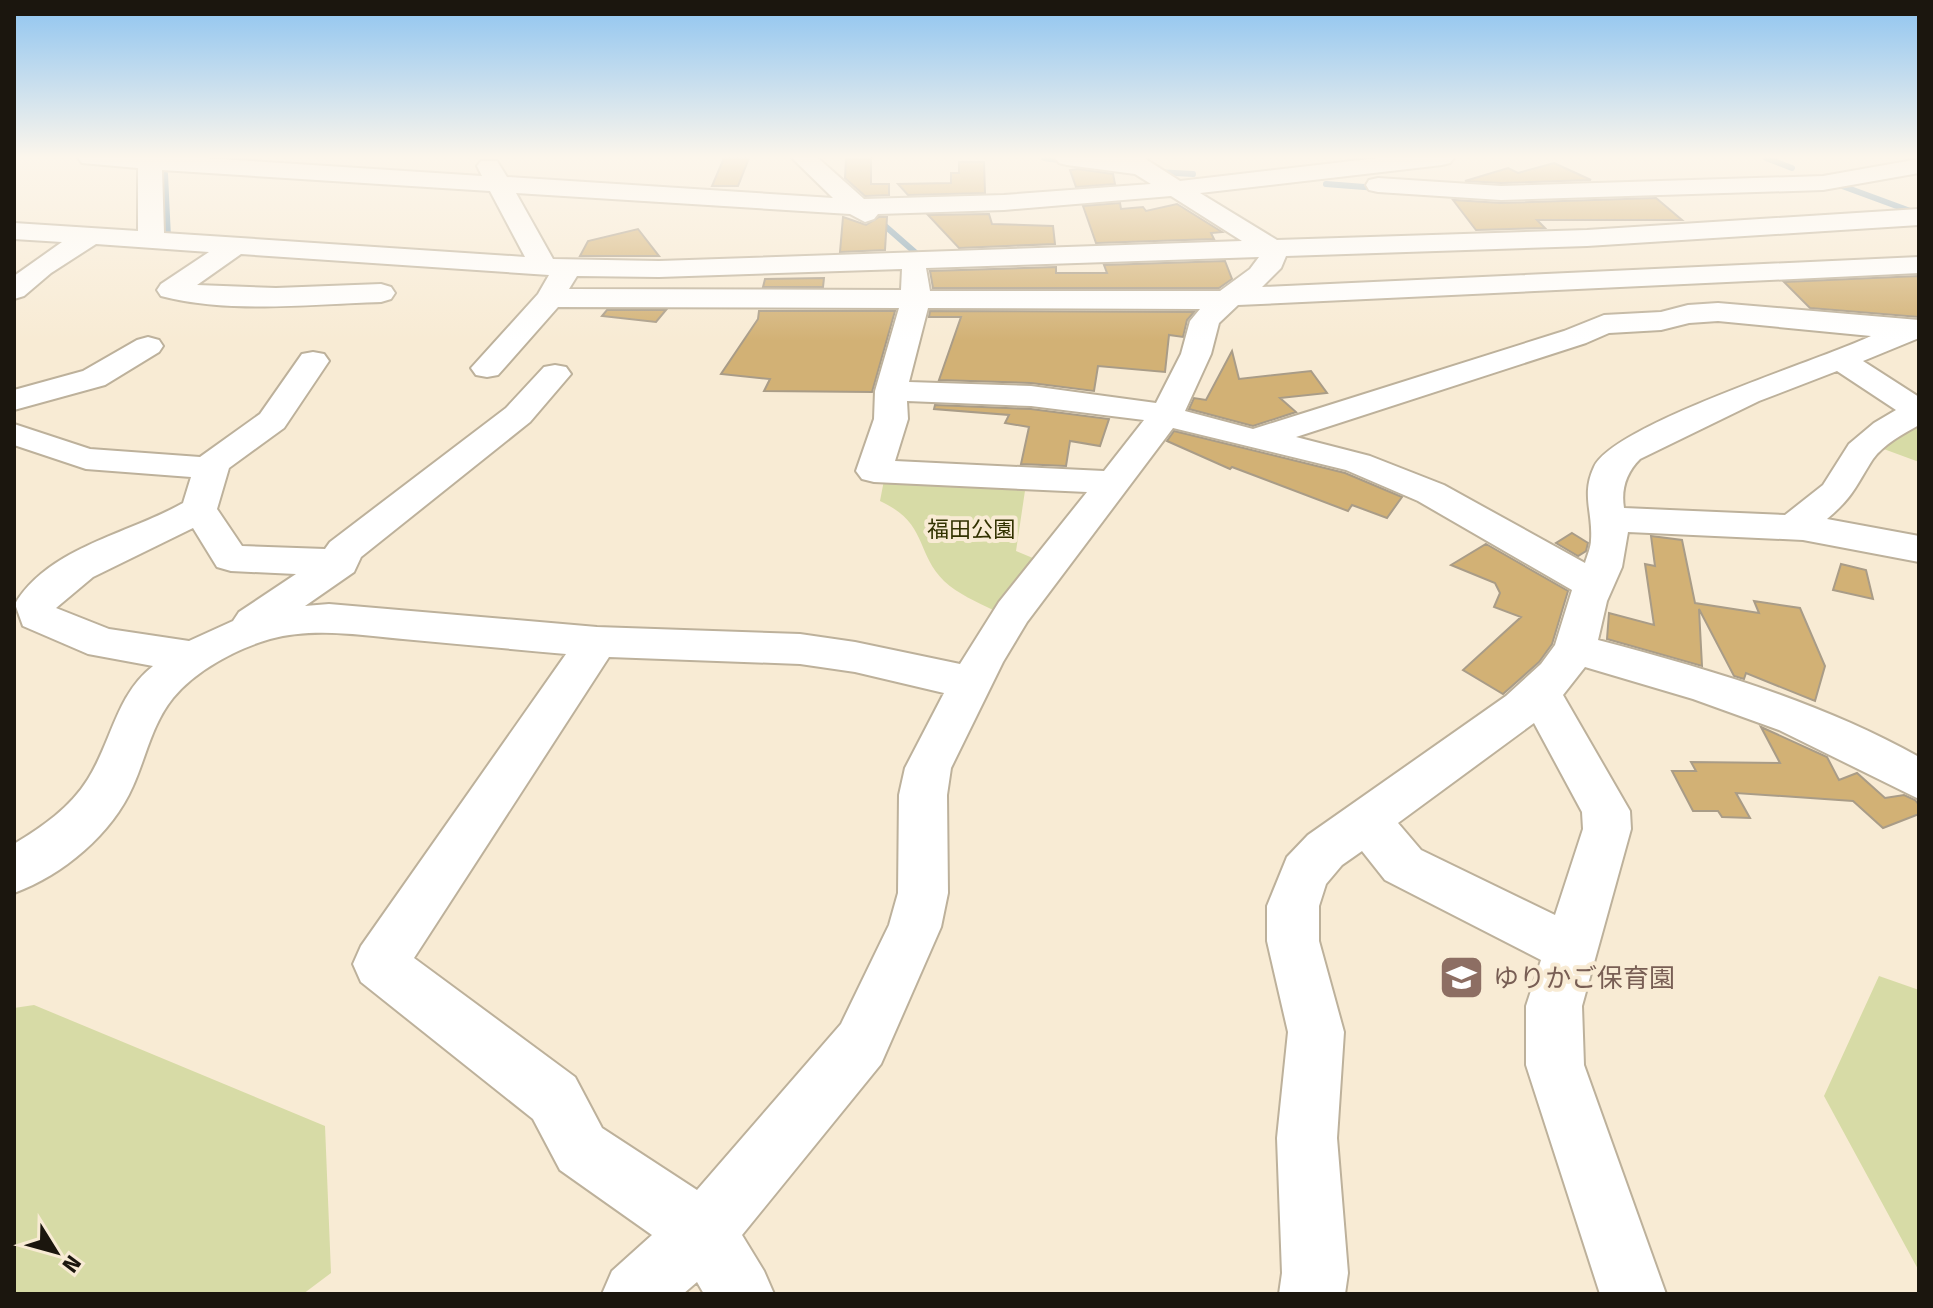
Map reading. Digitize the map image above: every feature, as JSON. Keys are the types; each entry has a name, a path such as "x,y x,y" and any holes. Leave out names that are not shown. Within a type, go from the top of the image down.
{"street":[{"path":"151,219 151,241"},
{"path":"487,368 550,298 548,265 520,219"},
{"path":"870,219 910,256 916,298 891,391 891,419 874,471 1115,482"},
{"path":"1224,219 1274,250"},
{"path":"1553,219 1583,235"},
{"path":"14,231 548,265 659,269 910,256 1274,250 1763,228 1862,219"},
{"path":"1763,228 1813,272 1903,329"},
{"path":"14,290 91,236"},
{"path":"236,246 171,290 200,295 381,293"},
{"path":"635,1294 703,1232 861,1044 915,927 923,893 923,795 928,768 972,683 1013,612 1166,415 1196,354 1205,321 1260,275 1271,262 1274,250"},
{"path":"14,264 46,265"},
{"path":"550,298 1228,299 1919,265"},
{"path":"14,400 94,378 142,344 200,295"},
{"path":"1254,439 1575,337 1604,324 1661,321 1688,314 1718,312 1903,329"},
{"path":"1312,1294 1315,1273 1307,1138 1316,1032 1293,941 1293,906 1305,873 1325,850 1522,708 1556,675 1575,649 1610,540 1604,497 1612,467 1628,452 1748,394 1839,359 1903,329"},
{"path":"1795,526 1837,492 1861,451 1886,430 1919,411 1839,359"},
{"path":"193,657 103,643 24,610 62,579 108,552 171,528 199,509 213,463 272,421 313,361"},
{"path":"14,871 59,842 90,814 109,787 139,713 159,685 193,657 232,637 340,563 343,551 518,415 555,374"},
{"path":"891,391 1031,396 1166,415 1254,439 1325,453 1431,493 1594,585"},
{"path":"14,434 86,459 211,468"},
{"path":"199,509 231,558 340,563"},
{"path":"1607,520 1795,526 1858,533 1919,549"},
{"path":"232,637 282,622 329,618 597,642 800,649 855,657 972,683"},
{"path":"597,642 380,964 554,1098 581,1149 703,1232 741,1294"},
{"path":"1575,649 1705,684 1844,739 1919,780"},
{"path":"1539,692 1606,811 1607,829 1554,1006 1555,1065 1633,1294"},
{"path":"1366,820 1403,865 1571,949"}],"green space":[{"path":"1919,426 1919,462 1881,448"},
{"name":"福田公園","path":"885,475 1026,484 1016,551 1040,561 1001,610 993,610 974,601 944,581 935,570 914,528 880,501"},
{"path":"1879,976 1919,990 1919,1271 1824,1096"},
{"path":"34,1005 325,1126 331,1273 303,1294 14,1294 14,1008"}],"building":[{"path":"843,219 866,225 876,219 887,219 885,250 840,252"},
{"path":"932,219 991,219 992,224 1053,226 1055,244 959,248"},
{"path":"1088,219 1201,219 1222,232 1211,233 1214,239 1096,243"},
{"path":"1468,219 1682,220 1537,220 1545,228 1476,230"},
{"path":"638,229 659,256 580,256 588,241"},
{"path":"1225,261 1232,279 1219,288 933,288 930,271 1056,267 1056,273 1107,273 1104,265"},
{"path":"1918,276 1919,317 1810,308 1784,282"},
{"path":"824,278 823,287 763,287 765,279"},
{"path":"607,310 666,310 656,322 602,316"},
{"path":"759,311 895,311 872,392 764,391 770,379 721,374 758,319"},
{"path":"930,311 1194,312 1187,320 1183,337 1169,335 1165,372 1098,366 1094,391 1031,383 939,380 961,317 929,317"},
{"path":"1232,351 1239,379 1311,371 1327,393 1280,398 1296,412 1253,426 1189,409 1194,398 1206,400"},
{"path":"935,405 1031,409 1109,419 1100,446 1070,441 1066,466 1021,464 1029,427 1005,423 1009,415 934,409"},
{"path":"1174,431 1345,473 1402,497 1387,518 1352,505 1348,511 1232,467 1230,469 1167,441"},
{"path":"1572,533 1588,543 1586,551 1578,556 1556,543"},
{"path":"1651,536 1682,540 1695,603 1759,613 1754,601 1800,608 1825,666 1815,701 1746,673 1744,679 1734,676 1699,609 1702,666 1607,639 1609,613 1654,625 1645,564 1655,566"},
{"path":"1486,544 1568,591 1552,644 1539,662 1503,694 1463,670 1521,617 1494,607 1500,593 1495,583 1451,565"},
{"path":"1841,564 1866,570 1873,599 1833,590"},
{"path":"1761,727 1827,757 1839,780 1857,773 1885,798 1904,795 1915,800 1919,805 1919,814 1883,828 1853,801 1736,793 1750,818 1722,817 1718,811 1693,811 1672,771 1696,771 1691,762 1780,763"}],"waterway":[{"path":"167,219 168,238"},
{"path":"877,219 917,254"}],"place":[{"name":"ゆりかご保育園","path":"1462,978"}]}
